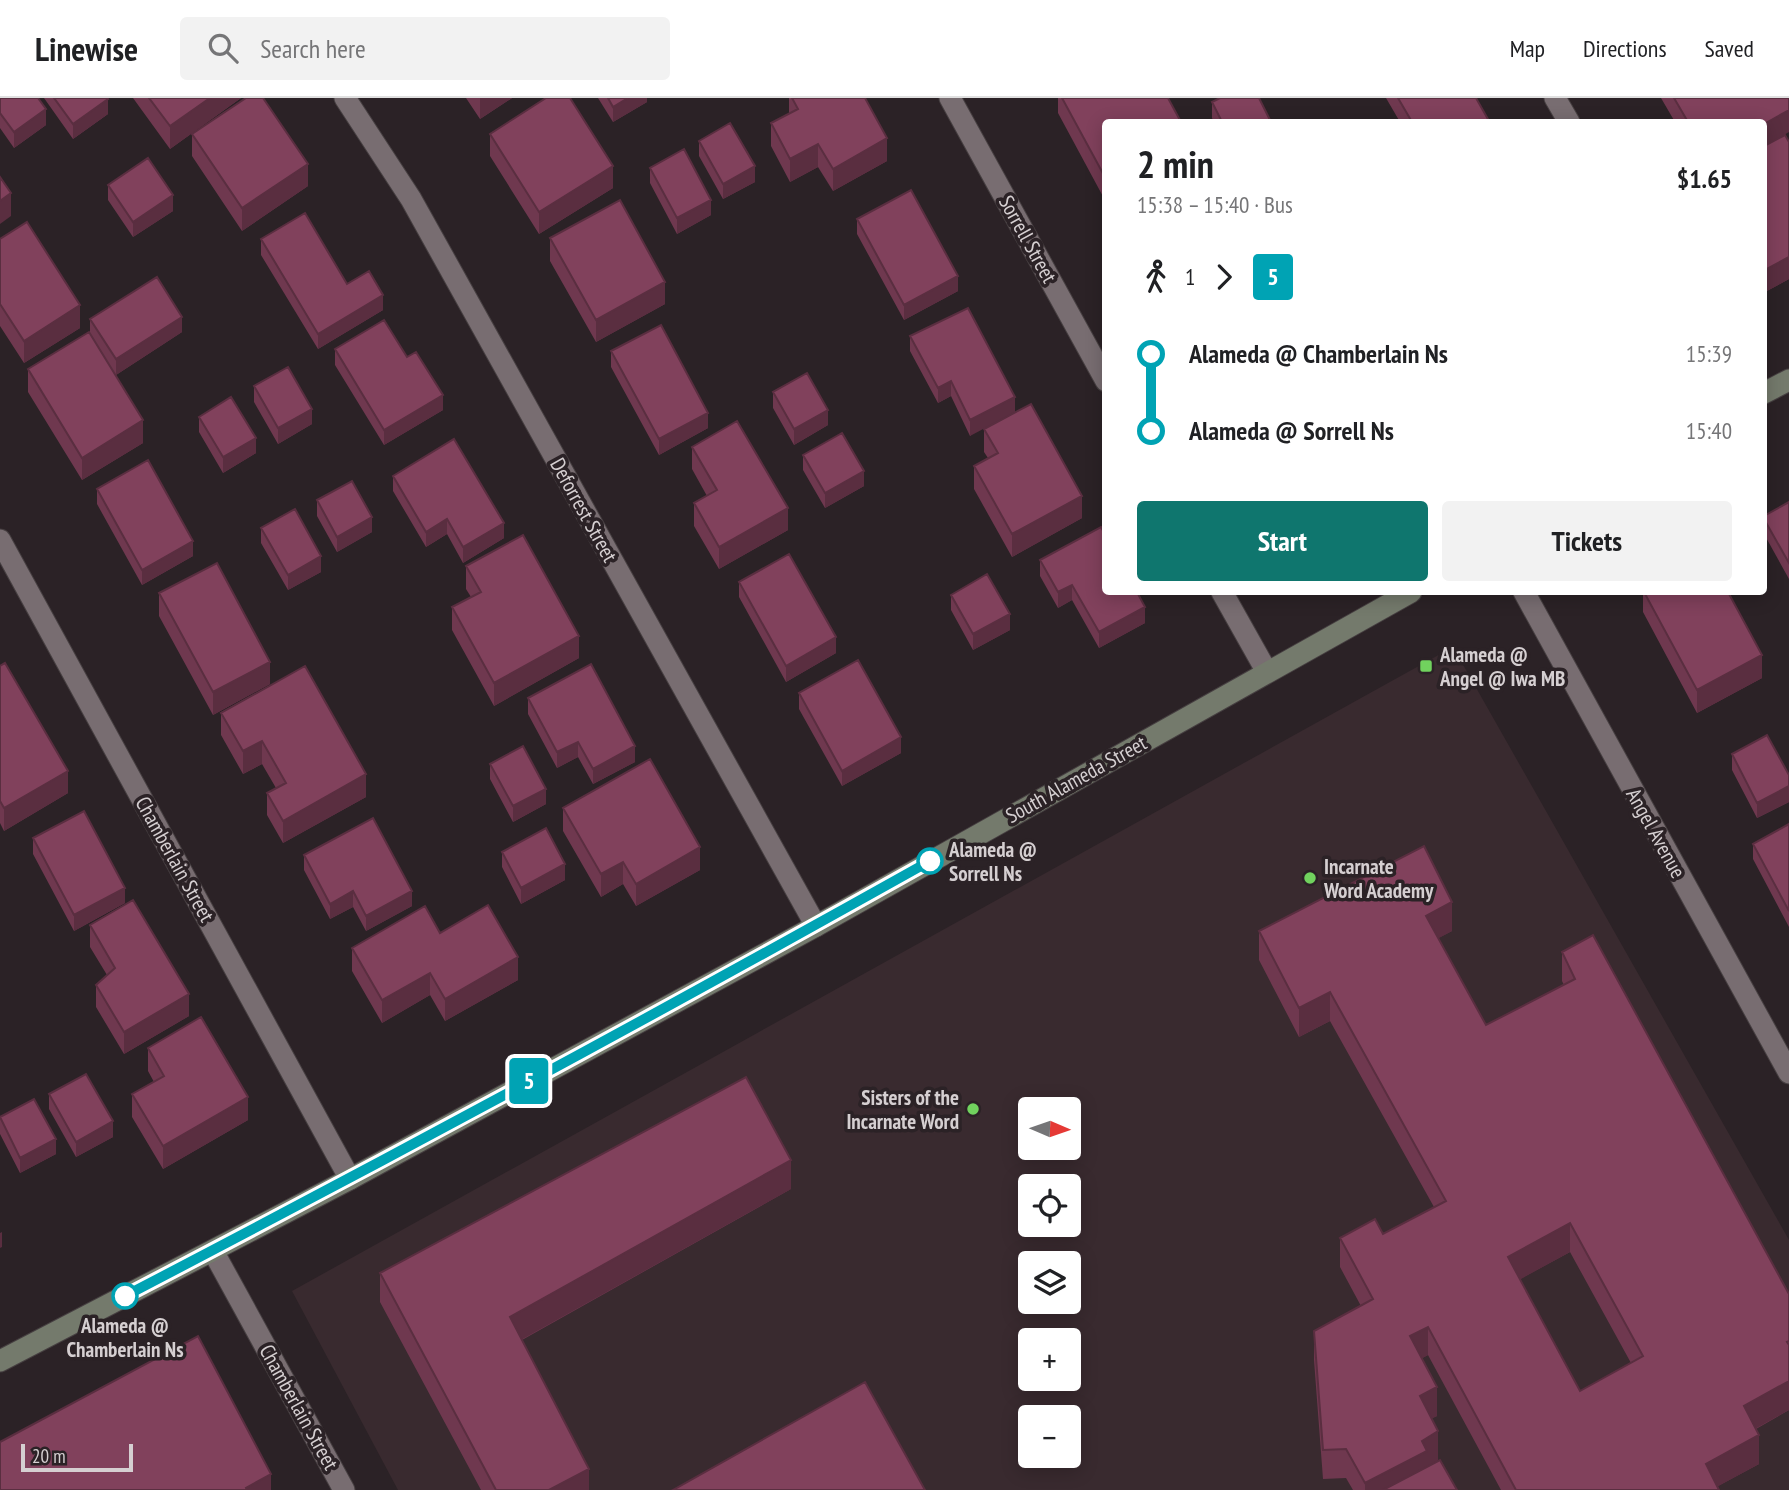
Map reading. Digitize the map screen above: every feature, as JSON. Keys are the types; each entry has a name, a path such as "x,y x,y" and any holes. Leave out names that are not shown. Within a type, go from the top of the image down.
{"main road":[{"path":"1767,391 1789,380"},
{"name":"South Alameda Street","path":"0,1362 350,1179 816,926 1406,595"}],"street":[{"name":"Deforrest Street","path":"345,98 411,199 816,926"},
{"name":"Sorrell Street","path":"950,98 1102,374"},
{"path":"1555,98 1567,119"},
{"name":"Chamberlain Street","path":"0,540 350,1179"},
{"path":"1224,595 1267,672"},
{"name":"Angel Avenue","path":"1526,595 1782,1045 1789,1073"},
{"name":"Chamberlain Street","path":"213,1251 344,1490"}],"shaded area":[{"name":"Incarnate Word Academy","path":"1453,647 1789,1240 1789,1490 398,1490 292,1291"}],"building":[{"path":"0,98 38,98 46,109 14,132 0,113"},
{"path":"54,98 107,98 108,99 73,124"},
{"path":"149,98 210,98 170,126"},
{"path":"246,98 263,98 308,164 242,208 192,134"},
{"path":"546,98 570,98 613,166 539,212 490,134"},
{"path":"608,98 628,98 613,107"},
{"path":"792,98 865,98 887,138 833,169 818,144 790,159 771,123 798,109"},
{"path":"1062,98 1168,98 1179,119 1102,119 1102,172"},
{"path":"1220,98 1259,98 1270,119 1220,119 1212,102"},
{"path":"1398,98 1476,98 1488,119 1410,119"},
{"path":"1674,98 1789,98 1789,110 1767,122 1767,119 1686,119"},
{"path":"730,123 755,166 723,184 699,141"},
{"path":"1785,135 1789,142 1789,257 1767,269 1767,144"},
{"path":"684,149 711,200 677,218 650,168"},
{"path":"148,158 173,195 133,222 108,185"},
{"path":"0,177 11,193 0,201"},
{"path":"911,190 958,276 904,305 857,219"},
{"path":"620,200 665,282 596,320 550,238"},
{"path":"305,213 347,284 369,271 383,295 318,334 261,239"},
{"path":"27,222 80,305 24,341 0,304 0,239"},
{"path":"157,277 182,317 116,359 90,319"},
{"path":"968,308 1015,397 970,420 951,381 938,388 910,336"},
{"path":"384,320 407,357 416,352 443,395 384,430 335,349"},
{"path":"661,325 708,413 659,439 611,351"},
{"path":"89,332 143,420 82,458 28,369"},
{"path":"288,367 312,409 278,428 254,386"},
{"path":"807,373 828,410 794,429 773,392"},
{"path":"231,397 256,438 223,457 199,417"},
{"path":"1031,404 1082,496 1012,534 974,466 998,453 984,429"},
{"path":"737,421 788,508 719,547 694,503 717,490 692,447"},
{"path":"842,433 864,471 825,493 803,455"},
{"path":"454,439 504,523 463,547 447,519 426,532 393,476"},
{"path":"148,460 193,541 142,570 97,489"},
{"path":"352,481 372,517 337,537 317,500"},
{"path":"1789,502 1789,563 1767,524 1767,514"},
{"path":"295,509 321,556 288,575 261,528"},
{"path":"1101,527 1102,595 1139,595 1145,607 1099,632 1072,585 1058,592 1040,560"},
{"path":"523,535 579,636 494,683 452,607 481,592 466,566"},
{"path":"789,554 836,637 786,666 739,582"},
{"path":"217,563 270,662 213,692 159,593"},
{"path":"987,574 1010,614 973,634 951,595"},
{"path":"1646,595 1730,595 1762,655 1697,690"},
{"path":"858,660 901,737 842,771 799,693"},
{"path":"5,663 68,771 4,808 0,801 0,666"},
{"path":"591,664 635,746 593,769 578,742 557,752 528,698"},
{"path":"305,666 366,774 283,821 267,793 286,783 262,741 243,751 221,713"},
{"path":"1767,735 1789,775 1789,786 1757,803 1732,754"},
{"path":"523,746 546,789 513,806 490,764"},
{"path":"650,759 700,847 636,884 623,862 601,874 563,808"},
{"path":"84,811 125,888 74,915 33,838"},
{"path":"373,818 412,891 366,916 353,891 330,904 304,855"},
{"path":"1789,824 1789,911 1753,844"},
{"path":"546,828 565,864 521,888 502,852"},
{"path":"1424,846 1452,902 1426,916 1486,1025 1575,979 1562,952 1593,935 1789,1294 1789,1381 1744,1406 1759,1435 1706,1464 1719,1490 1516,1490 1428,1327 1410,1336 1437,1387 1420,1396 1438,1431 1422,1441 1427,1451 1365,1483 1346,1449 1323,1450 1314,1331 1373,1299 1340,1238 1375,1219 1383,1234 1446,1201 1330,992 1299,1008 1259,931","holes":["1570,1223 1643,1356 1580,1391 1508,1257"]},
{"path":"133,900 189,994 124,1032 96,985 115,968 90,925"},
{"path":"488,905 518,957 445,999 430,973 382,1000 352,948 425,906 440,933"},
{"path":"201,1017 248,1097 163,1146 132,1094 164,1076 148,1048"},
{"path":"86,1074 113,1121 76,1142 49,1094"},
{"path":"746,1077 791,1160 510,1317 589,1469 549,1490 496,1490 380,1273"},
{"path":"34,1099 56,1139 20,1158 0,1117"},
{"path":"198,1336 271,1474 246,1488 247,1490 0,1490 0,1442"},
{"path":"865,1382 925,1490 673,1490"},
{"path":"1440,1460 1457,1490 1383,1490"}],"bus line":[{"name":"5","path":"125,1296 398,1153 816,926 930,861"}],"place":[{"name":"Alameda @ Angel @ Iwa MB","path":"1426,666"},
{"name":"Alameda @ Sorrell Ns","path":"930,861"},
{"name":"Incarnate Word Academy","path":"1310,878"},
{"name":"Sisters of the Incarnate Word","path":"973,1109"},
{"name":"Alameda @ Chamberlain Ns","path":"125,1296"}]}
